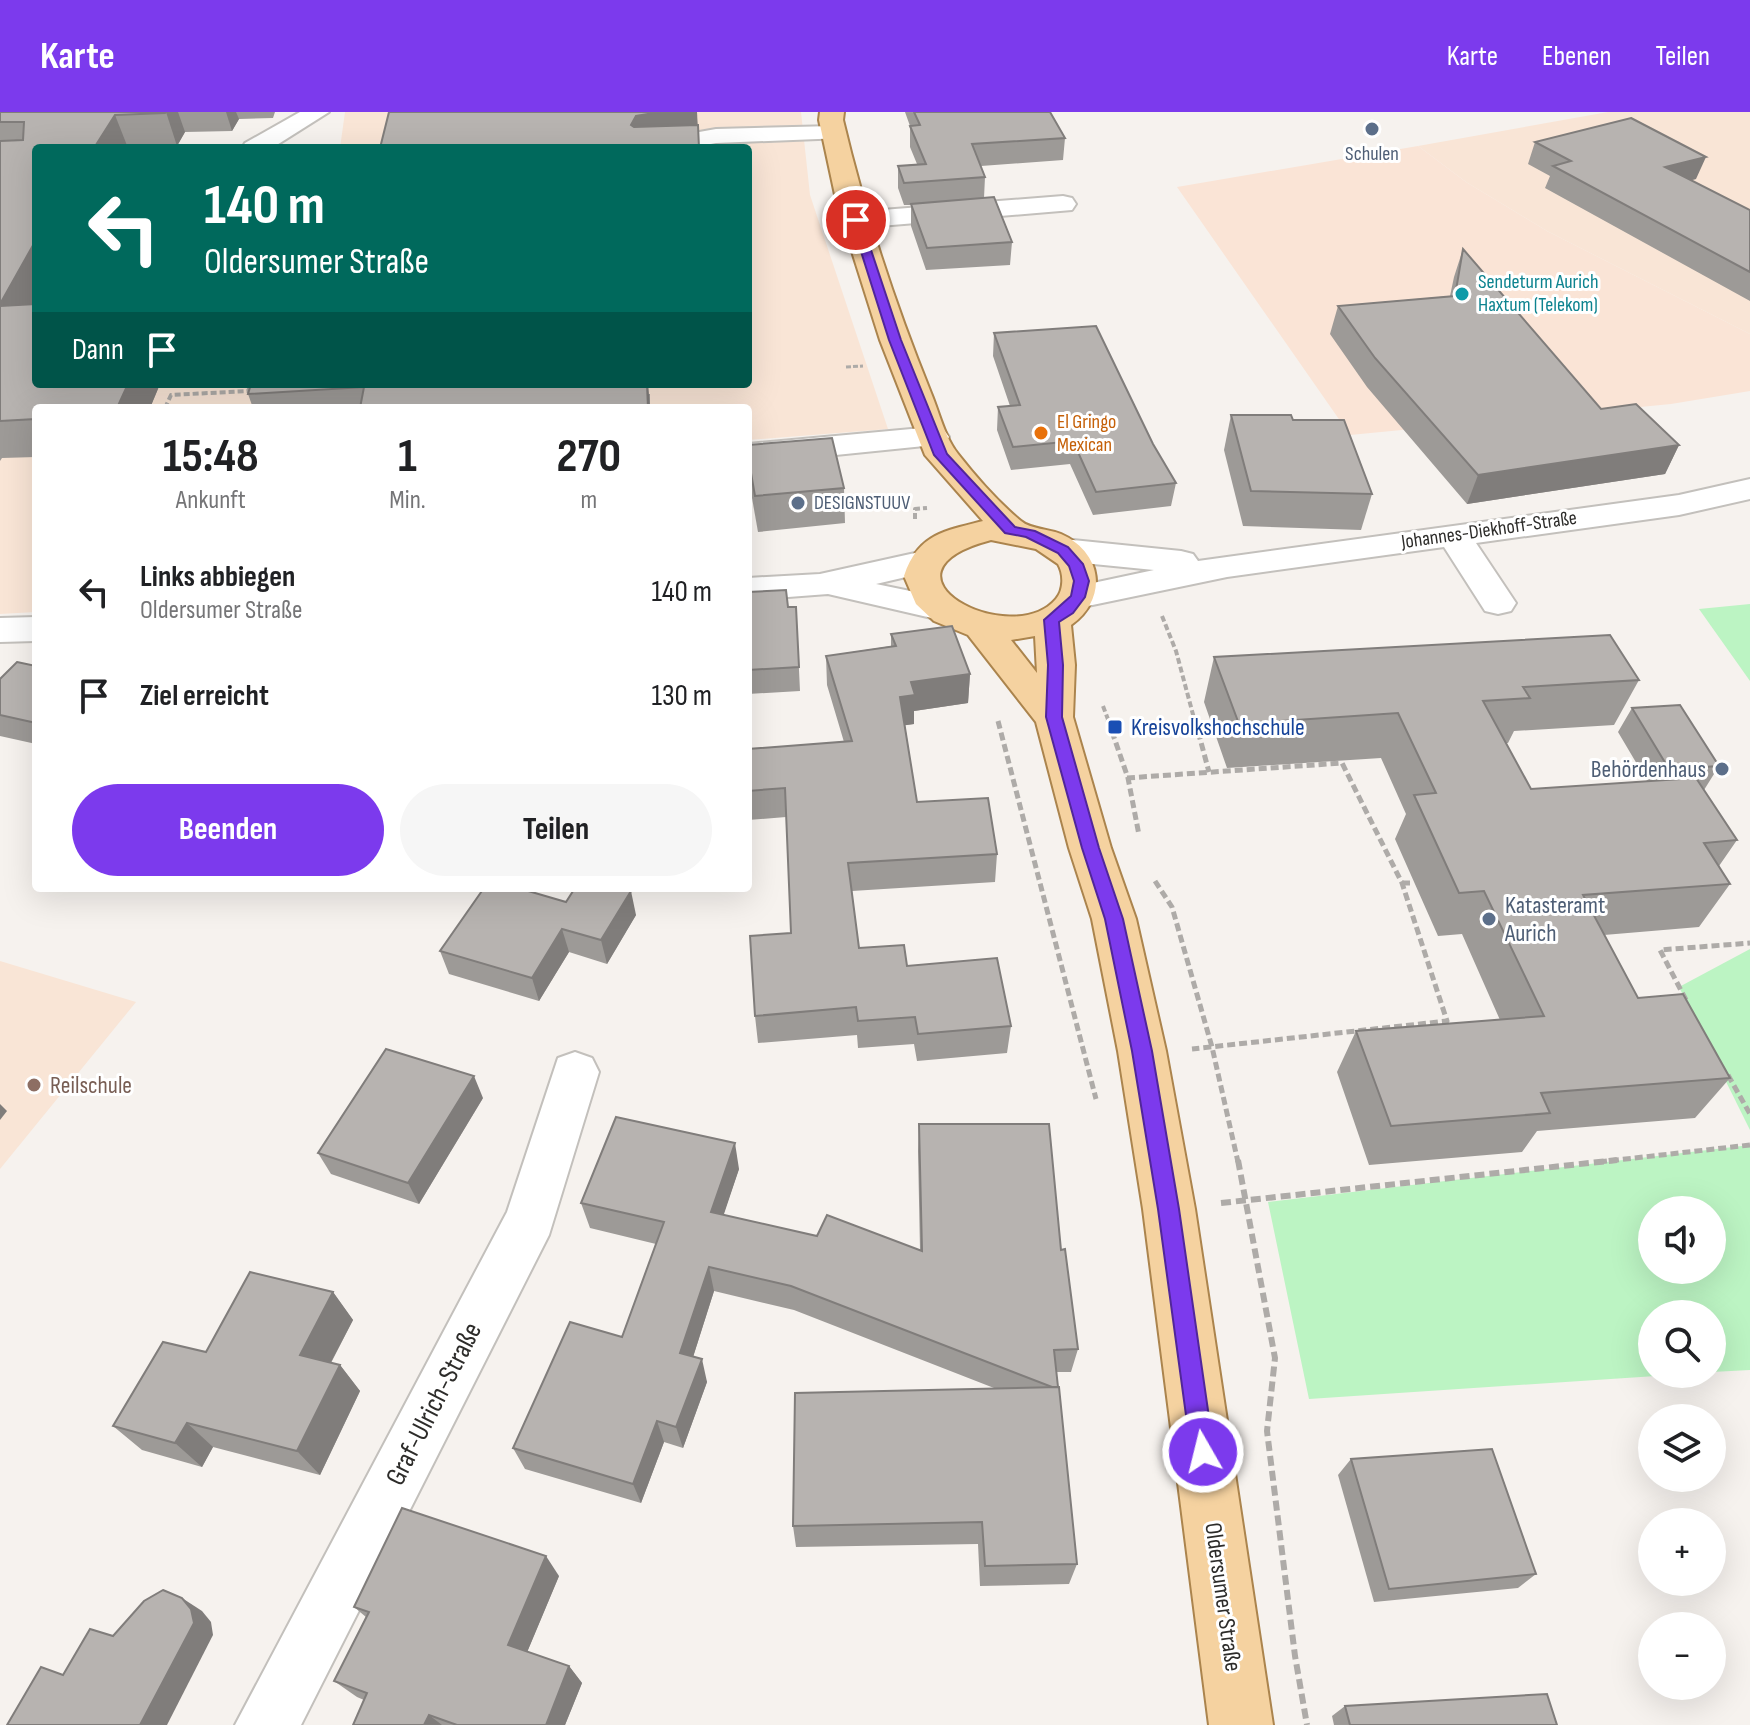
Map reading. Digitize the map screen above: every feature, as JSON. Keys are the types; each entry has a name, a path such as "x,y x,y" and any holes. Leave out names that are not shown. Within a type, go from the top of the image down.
{"main road":[{"path":"833,122 856,220 895,340 937,446 943,506 953,538"},
{"path":"937,446 1010,530"},
{"path":"936,607 925,592 921,577 924,562 936,548 953,538 990,530 1010,530 1030,534 1063,550"},
{"name":"Oldersumer Straße","path":"1063,550 1076,564 1081,581 1065,609 1056,665 1054,717 1090,848 1114,919 1142,1051 1169,1209 1241,1725"},
{"name":"Oldersumer Straße","path":"936,607 956,619 982,628 1006,630 1030,627 1065,609"},
{"name":"Oldersumer Straße","path":"982,628 1039,703 1054,717"}],"street":[{"path":"261,144 317,112"},
{"path":"671,144 833,122"},
{"path":"856,220 1063,204"},
{"path":"752,454 937,446"},
{"name":"Johannes-Diekhoff-Straße","path":"1065,609 1227,566 1679,505 1750,489"},
{"path":"1453,534 1498,603"},
{"name":"Johannes-Diekhoff-Straße","path":"1063,550 1227,566"},
{"path":"752,589 820,585 924,562"},
{"path":"820,585 936,607"},
{"path":"0,630 32,629"},
{"name":"Graf-Ulrich-Straße","path":"267,1725 531,1218 575,1072"}],"path":[{"path":"167,404 171,395 248,391 249,388"},
{"path":"1161,614 1176,651 1209,772"},
{"path":"997,717 1093,1095 1099,1106"},
{"path":"1074,782 1342,763 1402,883 1447,1021 1207,1048 1142,1051"},
{"path":"1402,883 1414,883"},
{"path":"1693,1012 1660,950 1750,943"},
{"path":"1721,1063 1750,1114"},
{"path":"1169,1209 1750,1145"}],"shaded area":[{"path":"345,112 801,112 810,195 888,429 752,440 752,404 32,404 32,612 0,614 0,307 32,375 32,388 752,388 752,144 341,144"},
{"path":"1608,112 1750,112 1750,334 1547,231 1466,182 1418,146"},
{"path":"1418,146 1466,182 1547,231 1750,334 1750,391 1671,404 1350,435 1177,187"},
{"name":"Reilschule","path":"0,961 136,1002 0,1169"}],"green space":[{"path":"1750,604 1750,681 1699,609"},
{"path":"1750,949 1750,1130 1679,987"},
{"path":"1750,1145 1750,1370 1726,1371 1726,1300 1638,1300 1638,1377 1309,1399 1268,1202"}],"building":[{"path":"0,112 166,112 115,115 97,144 32,144 32,247 0,304 0,141 23,140 24,122 0,122"},
{"path":"389,112 660,112 636,116 631,125 698,125 699,144 381,144"},
{"path":"914,112 1050,112 1065,138 972,144 985,177 904,183 898,166 926,164 910,126 920,125"},
{"path":"1631,118 1706,157 1665,167 1750,210 1750,272 1553,166 1571,161 1535,142"},
{"path":"994,197 1012,242 927,248 911,204"},
{"path":"1463,249 1601,409 1636,404 1679,445 1478,475 1375,358 1338,306 1455,296"},
{"path":"32,304 32,388 126,388 119,404 32,404 32,419 0,421 0,306"},
{"path":"1096,326 1153,444 1176,483 1096,492 1073,441 1013,447 998,407 1020,405 994,333"},
{"path":"250,388 347,388 248,394"},
{"path":"364,388 647,388 648,404 361,404"},
{"path":"1231,415 1291,415 1293,420 1344,420 1372,494 1251,491"},
{"path":"832,438 844,488 755,496 752,445"},
{"path":"786,590 788,607 796,607 799,667 752,670 752,592"},
{"path":"952,626 970,674 911,682 915,695 900,697 917,802 988,798 997,854 848,863 859,948 904,945 907,966 997,958 1011,1026 918,1034 915,1017 858,1021 856,1007 755,1016 750,936 791,933 785,788 752,791 752,749 852,741 826,656 896,646 891,634"},
{"path":"1610,635 1639,680 1523,687 1530,698 1483,701 1531,789 1696,778 1737,840 1704,843 1730,884 1583,895 1638,998 1683,994 1730,1078 1541,1093 1550,1113 1391,1126 1356,1031 1544,1016 1484,891 1459,893 1414,795 1436,793 1398,713 1239,724 1214,657"},
{"path":"17,662 32,665 32,722 0,715 0,679"},
{"path":"1680,705 1719,766 1669,769 1632,708"},
{"path":"481,892 532,892 566,902 572,892 630,892 601,940 562,929 532,978 440,951"},
{"path":"386,1049 474,1076 408,1183 318,1153"},
{"path":"616,1117 735,1143 711,1212 817,1236 827,1215 922,1251 919,1124 1049,1124 1061,1250 1065,1249 1078,1349 1054,1350 1058,1387 791,1286 709,1267 680,1353 702,1359 676,1427 657,1421 633,1484 513,1448 570,1322 622,1337 664,1222 581,1203"},
{"path":"250,1272 333,1292 300,1355 340,1365 297,1451 187,1423 175,1443 113,1426 163,1342 206,1352"},
{"path":"1059,1387 1077,1564 985,1566 982,1522 793,1526 795,1393"},
{"path":"1492,1449 1536,1574 1389,1589 1351,1459"},
{"path":"402,1508 546,1556 508,1645 569,1666 546,1725 457,1725 429,1715 424,1725 353,1725 367,1693 334,1681 369,1612 354,1607"},
{"path":"163,1590 182,1598 191,1609 194,1623 140,1725 7,1725 41,1667 63,1675 90,1629 113,1636 144,1601"},
{"path":"1547,1694 1557,1725 1350,1725 1345,1706"}],"place":[{"name":"Schulen","path":"1372,129"},
{"name":"Sendeturm Aurich Haxtum (Telekom)","path":"1462,294"},
{"name":"El Gringo Mexican","path":"1041,433"},
{"name":"DESIGNSTUUV","path":"798,503"},
{"name":"Kreisvolkshochschule","path":"1115,727"},
{"name":"Behördenhaus","path":"1722,769"},
{"name":"Katasteramt Aurich","path":"1489,919"},
{"name":"Reilschule","path":"34,1085"}],"route":[{"path":"856,220 895,340 941,455 1010,530 1030,534 1063,550 1076,564 1081,581 1078,597 1067,610 1052,620 1056,665 1054,717 1090,848 1114,919 1142,1051 1169,1209 1203,1452"}]}
